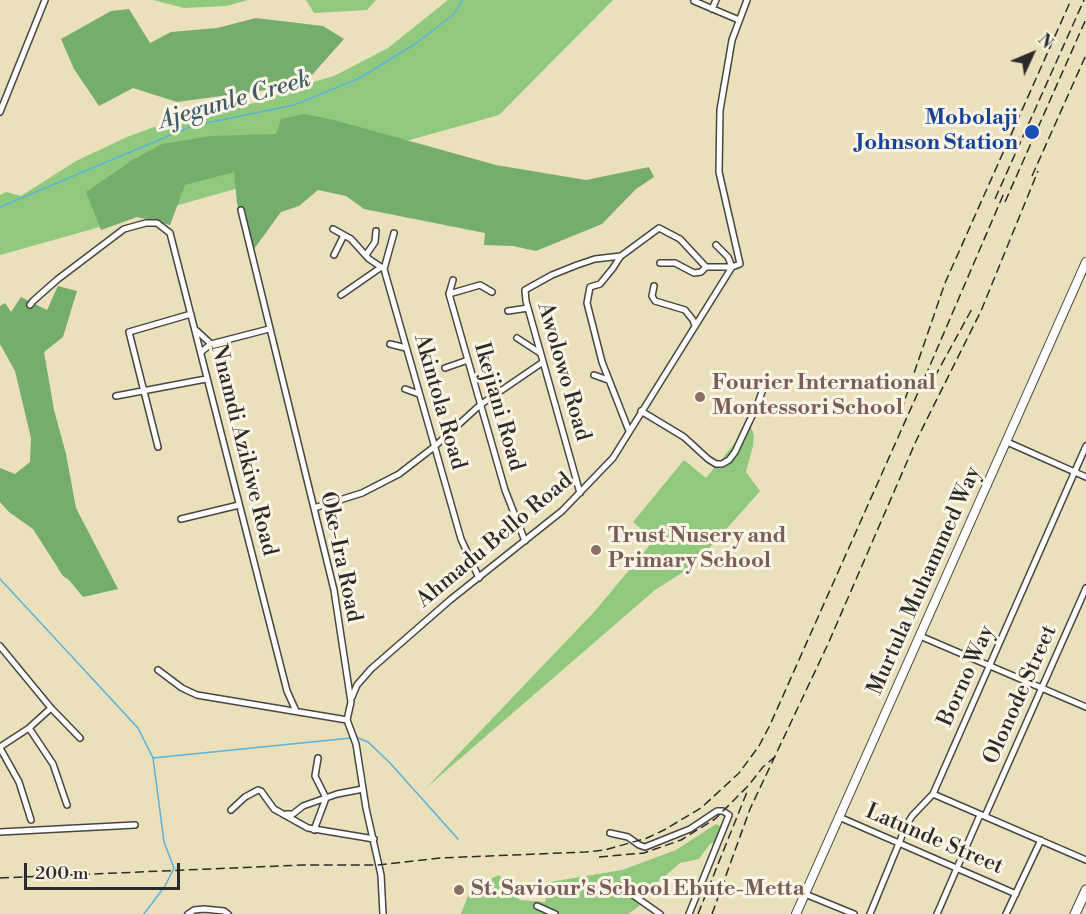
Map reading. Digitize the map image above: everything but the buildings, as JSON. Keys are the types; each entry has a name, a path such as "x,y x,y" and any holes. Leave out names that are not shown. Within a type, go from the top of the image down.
{"highway":[{"path":"1075,914 1086,890"},
{"path":"1081,914 1086,904"}],"main road":[{"name":"Murtula Muhammed Way","path":"796,914 1086,262"}],"street":[{"path":"0,112 45,0"},
{"path":"712,9 716,0"},
{"path":"660,263 675,263 694,273 701,272 706,267 732,267 740,264 719,166 720,110 732,40 747,0"},
{"path":"694,1 739,20"},
{"name":"Oke-Ira Road","path":"241,210 334,590 351,702 347,720"},
{"name":"Nnamdi Azikiwe Road","path":"30,305 58,279 124,229 134,225 157,223 170,233 287,691 296,711"},
{"name":"Awolowo Road","path":"580,493 524,293 527,288 577,265 595,259 621,256 659,228 680,239 706,267"},
{"path":"333,229 351,239 382,269"},
{"path":"366,255 375,242 376,231"},
{"path":"341,296 382,269 394,233"},
{"path":"334,255 344,235"},
{"path":"716,245 728,257 732,267"},
{"path":"621,256 600,284 590,287 587,303 608,380 629,431"},
{"name":"Ahmadu Bello Road","path":"351,702 355,687 371,669 450,600 562,511 613,458 732,267"},
{"name":"Akintola Road","path":"382,269 461,539 479,578"},
{"path":"449,294 453,280"},
{"path":"449,294 480,285 492,292"},
{"path":"654,286 652,296 655,301 685,310 695,326"},
{"name":"Ikejiani Road","path":"449,294 505,490 525,541"},
{"path":"508,311 528,308"},
{"path":"158,447 128,335 129,330 191,314"},
{"path":"201,352 211,344 269,328"},
{"path":"195,330 211,344"},
{"path":"517,338 540,353"},
{"path":"390,344 406,348"},
{"path":"446,369 468,360"},
{"path":"314,508 362,493 399,474 434,447 480,405 543,362"},
{"path":"594,375 608,380"},
{"path":"641,411 684,437 708,459 716,464 722,464 729,460 735,452 768,378"},
{"path":"116,396 206,379"},
{"path":"405,389 419,394"},
{"path":"1006,442 1086,477"},
{"name":"Borno Way","path":"870,914 898,842 912,816 933,794 1086,446"},
{"path":"181,519 239,505"},
{"name":"Olonode Street","path":"937,914 1086,588"},
{"path":"920,636 1086,707"},
{"path":"0,646 51,708 80,738"},
{"path":"158,670 182,688 197,695 347,720 356,744 381,875 383,914"},
{"path":"31,820 19,783 0,748 29,728 51,708"},
{"path":"29,728 53,764 67,805"},
{"path":"314,830 326,798 315,776 318,759"},
{"path":"284,814 293,814 303,806 363,789"},
{"path":"231,810 245,797 258,790 274,809 308,828 374,839"},
{"path":"933,794 1086,860"},
{"path":"610,833 628,837 645,847 690,829 717,811 723,811 729,815 689,914"},
{"name":"Latunde Street","path":"839,817 1016,894"},
{"path":"0,832 135,825"},
{"path":"1006,914 1041,840"},
{"path":"620,886 660,914"},
{"path":"805,894 854,914"},
{"path":"537,906 555,914"},
{"path":"188,914 194,910 204,909 224,911 228,914"}],"green space":[{"path":"153,0 248,0 226,6 184,8"},
{"path":"306,0 376,0 367,10 314,13"},
{"path":"448,0 613,0 499,115 0,255 0,195 6,192 21,196 76,161 127,137 157,126 262,101 334,76 388,48"},
{"path":"129,9 150,43 171,32 217,28 256,18 323,26 344,39 303,85 177,102 133,88 99,106 74,69 61,39 111,11"},
{"path":"304,114 334,120 496,165 586,180 649,167 654,177 636,189 602,224 536,251 513,246 484,245 485,233 364,209 346,196 318,190 299,206 281,212 251,253 237,203 234,172 185,185 170,225 137,217 101,230 86,192 134,159 162,144 211,136 276,134 281,119"},
{"path":"58,286 77,291 63,337 44,352 54,410 66,454 76,508 118,589 83,597 63,576 33,529 9,512 0,502 0,468 15,474 30,462 31,438 15,371 0,344 0,306 5,303 11,312 21,297 47,310"},
{"path":"750,425 754,435 746,472 760,491 754,498 694,565 655,590 426,788 595,611 654,540 633,522 684,460 706,478"},
{"path":"716,824 722,827 724,839 710,844 699,859 680,863 658,882 638,907 628,914 461,914 471,888 499,875 520,900 545,902 550,882 622,870 676,850"}],"waterway":[{"name":"Ajegunle Creek","path":"0,207 192,126 294,105 360,78 415,44 454,14 462,0"},
{"path":"0,579 138,728 153,758 164,842 174,868 165,886 144,914"},
{"path":"356,737 368,742 390,763 458,839"},
{"path":"153,758 351,738"}],"railway":[{"path":"901,411 945,283 1071,0"},
{"path":"995,199 1084,0"},
{"path":"1005,202 1086,19"},
{"path":"1032,176 1086,55"},
{"path":"712,914 750,809 828,644 916,441 981,311 1038,171"},
{"path":"0,878 302,865 378,865 440,858 585,852 605,850 647,838 701,808 739,773 759,746 770,725 1004,193"},
{"path":"928,389 973,307"},
{"path":"599,857 644,853 681,840 715,819 777,755"},
{"path":"698,914 747,792"}],"place":[{"name":"Mobolaji Johnson Station","path":"1032,132"},
{"name":"Fourier International Montessori School","path":"700,397"},
{"name":"Trust Nusery and Primary School","path":"596,550"},
{"name":"St. Saviour's School Ebute-Metta","path":"459,890"}]}
